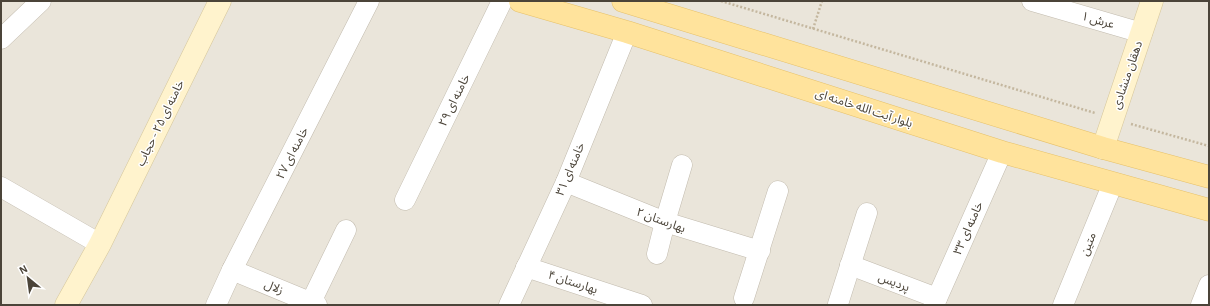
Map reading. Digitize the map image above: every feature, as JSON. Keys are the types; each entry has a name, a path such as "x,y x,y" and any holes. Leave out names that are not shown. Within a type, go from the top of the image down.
{"main road":[{"name":"بلوار آیت الله خامنه ای","path":"520,1 627,32 1002,152 1209,210"},
{"path":"623,1 1103,148 1209,177"}],"street":[{"path":"1,39 41,1"},
{"name":"خامنه ای ۲۵ - حجاب","path":"66,305 100,244 220,1"},
{"name":"خامنه ای ۲۷","path":"216,305 232,270 369,1"},
{"name":"خامنه ای ۲۹","path":"405,200 502,1"},
{"name":"عرش ۱","path":"1032,1 1142,33"},
{"name":"دهقان منشادی","path":"1103,148 1152,1"},
{"name":"خامنه ای ۳۱","path":"509,305 566,182 627,32"},
{"name":"خامنه ای ۳۳","path":"936,302 1002,152"},
{"path":"657,254 682,165"},
{"name":"بهارستان ۲","path":"566,182 665,222 760,251"},
{"name":"متین","path":"1063,305 1113,183"},
{"path":"1,187 100,244"},
{"path":"744,298 778,191"},
{"path":"838,304 867,213"},
{"path":"303,302 346,230"},
{"name":"پردیس","path":"850,265 936,302"},
{"name":"بهارستان ۴","path":"526,267 642,305"},
{"name":"زلال","path":"232,270 303,302"},
{"path":"1201,305 1209,285"}],"path":[{"path":"721,1 1209,146"},
{"path":"813,29 822,1"}],"shaded area":[{"path":"1,1 1209,1 1209,305 1,305"}]}
